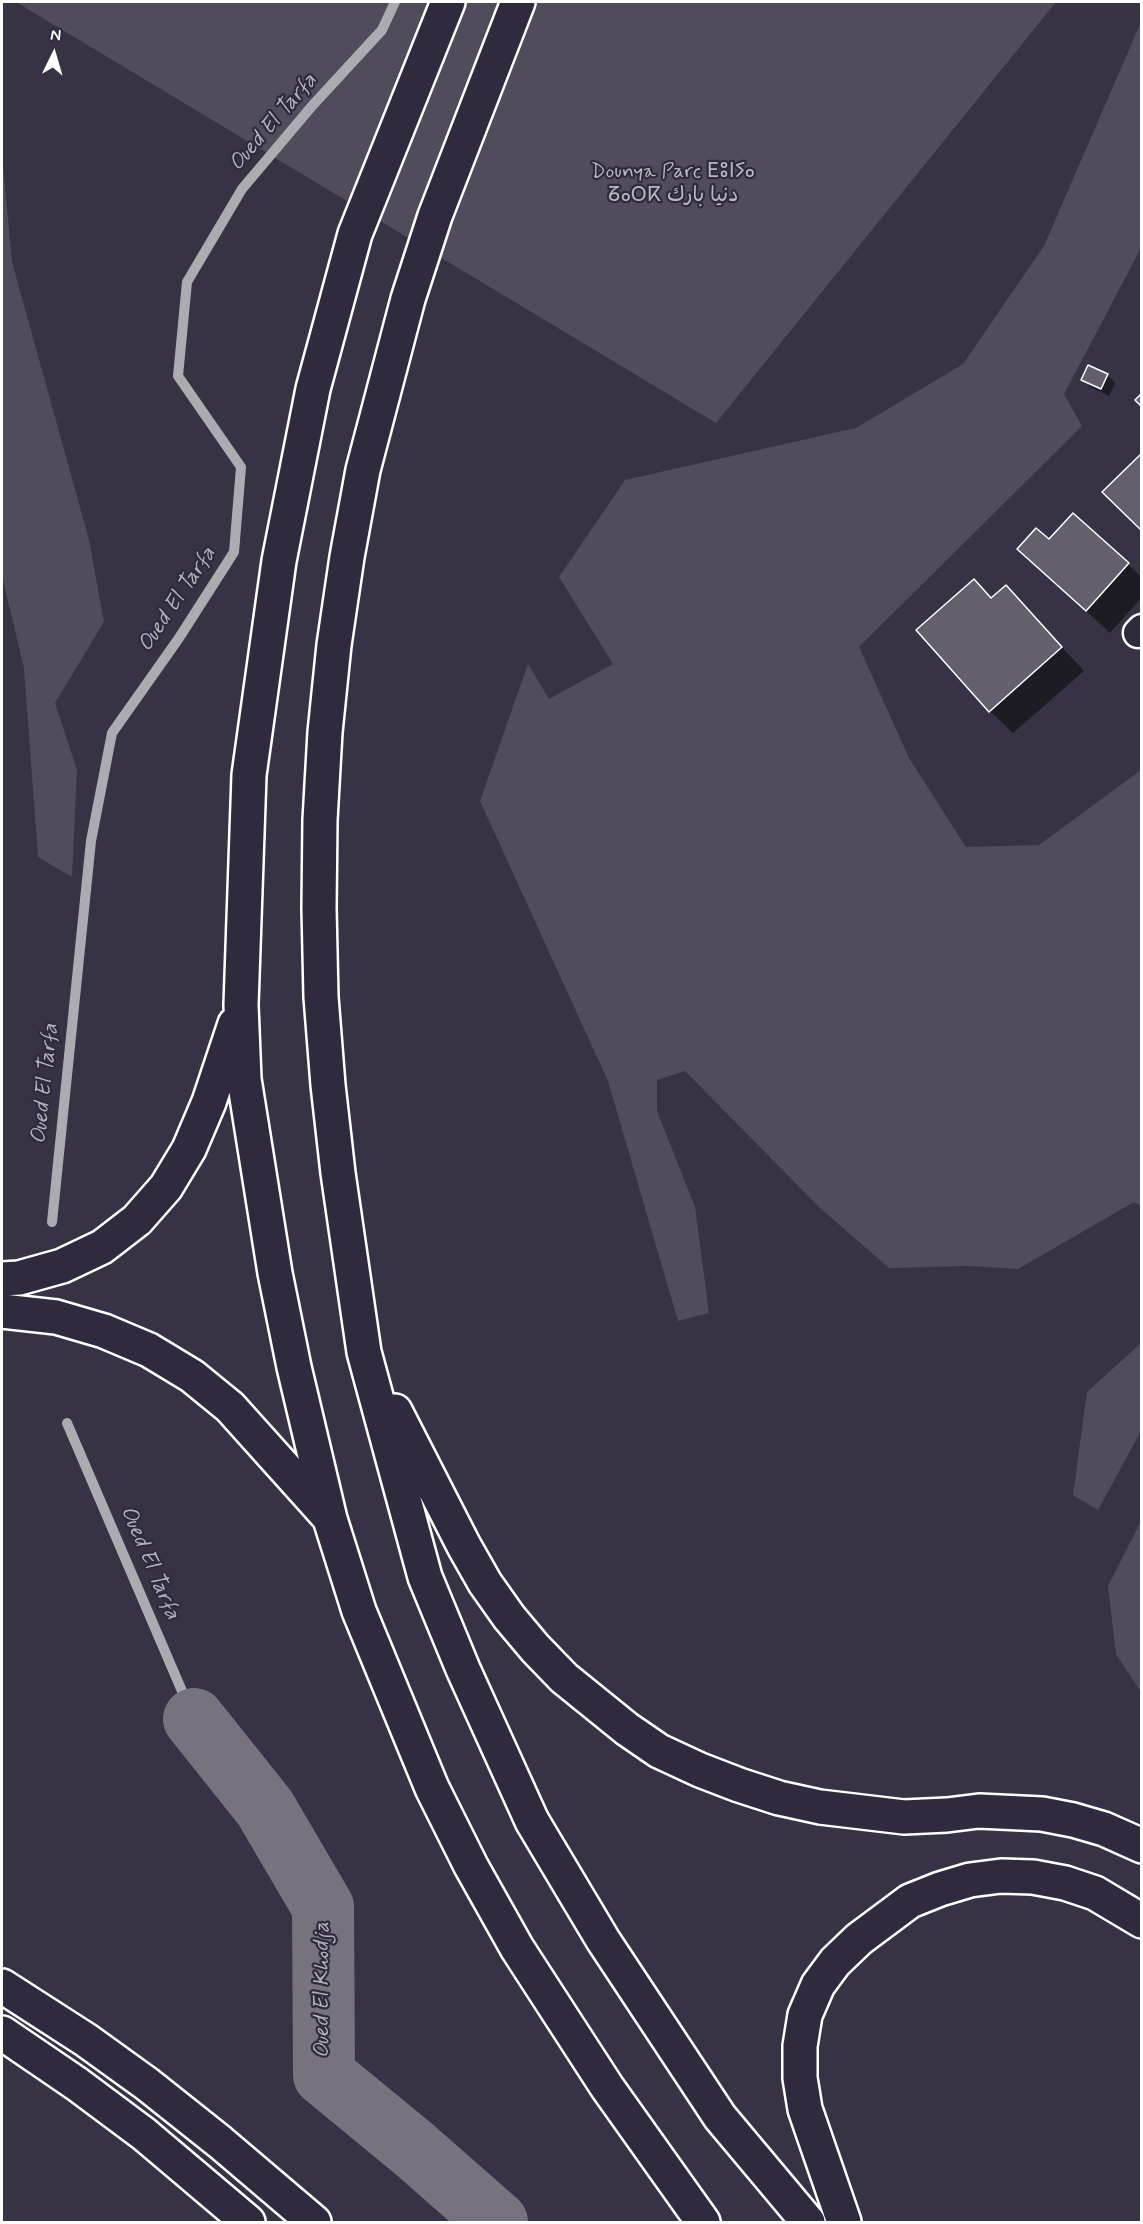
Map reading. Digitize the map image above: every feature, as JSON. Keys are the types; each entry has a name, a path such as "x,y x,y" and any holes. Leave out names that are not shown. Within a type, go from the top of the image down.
{"highway":[{"path":"448,2 355,234 313,389 279,561 249,775 241,1005 244,1079 275,1273 296,1377 330,1519 359,1611 432,1788 471,1866 517,1948 562,2020 703,2223"},
{"path":"518,2 435,216 408,299 363,470 347,557 334,645 325,732 320,820 321,997 337,1162 364,1352 425,1577 463,1670 532,1821 603,1940 720,2117 808,2223"},
{"path":"2,1279 20,1278 62,1266 102,1247 137,1220 166,1187 189,1149 209,1101 241,1005"},
{"path":"2,1311 56,1317 104,1331 149,1350 192,1376 230,1407 330,1519"},
{"path":"364,1352 464,1546 485,1583 509,1617 564,1678 627,1729 659,1751 699,1770 739,1785 820,1807 904,1817 979,1811 1042,1814 1094,1826 1142,1846"},
{"path":"844,2223 805,2109 800,2078 800,2046 805,2015 818,1985 835,1962 875,1926 910,1901 940,1888 970,1880 1034,1877 1065,1883 1095,1893 1142,1921"},
{"path":"2,1986 86,2040 147,2084 220,2142 314,2223"},
{"path":"2,2033 77,2084 144,2134 248,2223"}],"green space":[{"name":"Dounya Parc ⴹⵓⵏⵢⴰ ⵒⴰⵔⴽ دنيا بارك","path":"16,2 1056,2 716,423"},
{"path":"1141,22 1141,248 1064,394 1082,426 859,647 909,758 966,847 1039,845 1141,770 1141,1206 1134,1202 1018,1269 969,1266 889,1268 820,1208 685,1071 657,1080 657,1111 695,1207 709,1313 678,1321 608,1081 480,801 528,664 549,699 613,664 559,577 625,480 856,428 963,364 1044,246"},
{"path":"2,154 12,262 89,540 104,622 55,703 77,770 72,877 38,857 24,668 2,576"},
{"path":"1141,1343 1141,1431 1098,1510 1073,1495 1087,1392"},
{"path":"1141,1521 1142,1692 1116,1654 1108,1586"}],"building":[{"path":"1088,365 1108,374 1101,389 1081,380"},
{"path":"1142,393 1142,407 1135,400"},
{"path":"1142,453 1142,531 1102,492"},
{"path":"1073,513 1129,563 1086,611 1017,549 1036,528 1049,539"},
{"path":"974,579 991,598 1006,585 1062,647 989,712 916,630"}],"waterway":[{"name":"Oued El Tarfa","path":"52,1222 91,841 112,733 179,638 234,552 241,467 178,376 187,282 242,189 312,106 382,30 395,2"},
{"name":"Oued El Tarfa","path":"67,1423 194,1719"},
{"name":"Oued El Khodja","path":"194,1719 265,1808 323,1907 324,2075 497,2222"}]}
